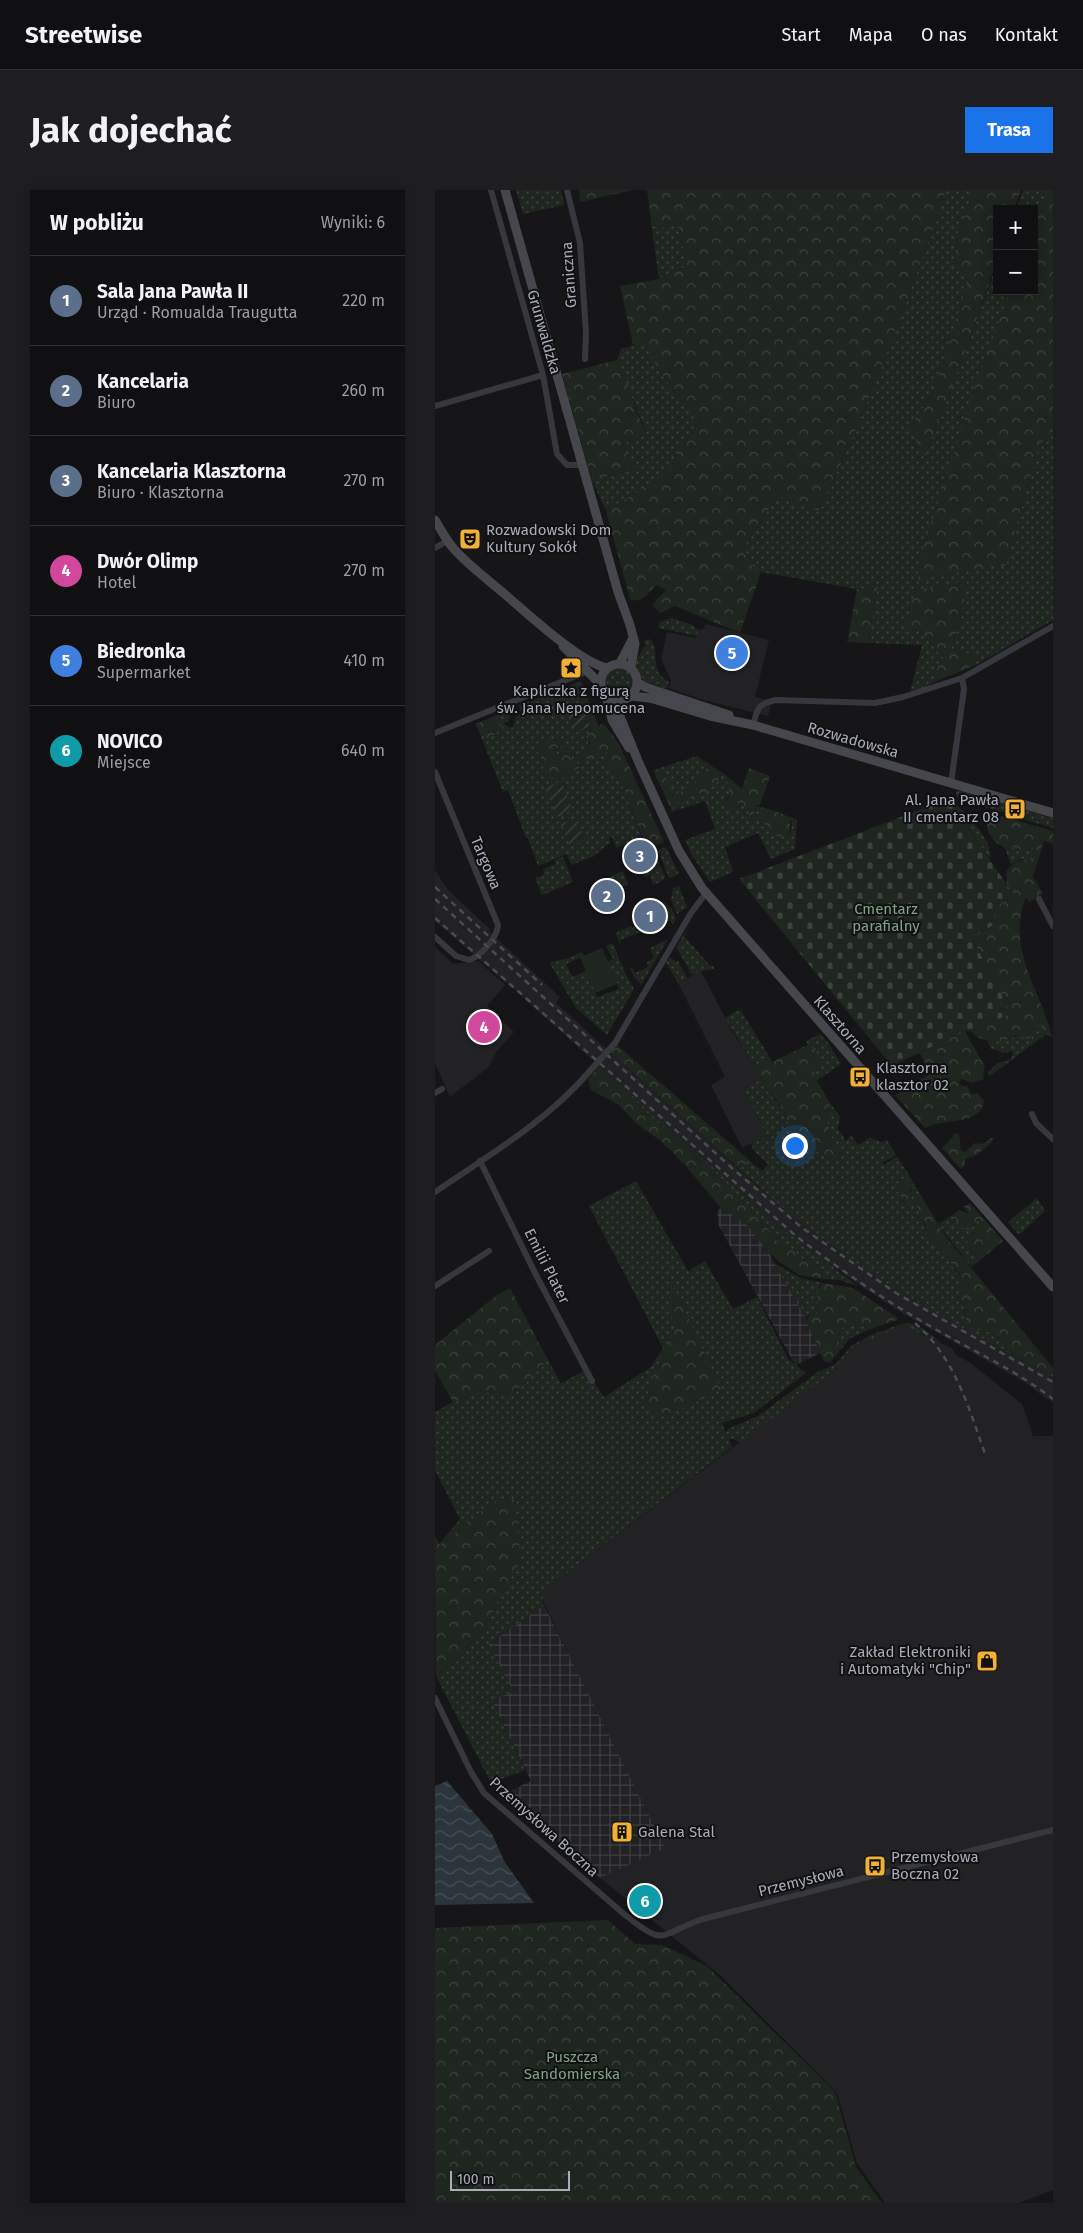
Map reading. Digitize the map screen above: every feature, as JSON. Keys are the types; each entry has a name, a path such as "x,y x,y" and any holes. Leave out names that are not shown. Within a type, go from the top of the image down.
{"street":[{"name":"Grunwaldzka","path":"491,190 543,375 557,454 567,465 582,466"},
{"path":"505,190 582,466 633,638 635,651 631,667"},
{"name":"Graniczna","path":"567,190 580,242 586,333 585,359"},
{"path":"435,406 543,375"},
{"path":"435,520 447,541 466,561 555,636 597,666 607,668 620,663 631,667 635,672 638,683 627,698 616,700 606,694 601,685 555,636"},
{"path":"435,548 447,541"},
{"path":"750,724 758,707 763,703 776,700 875,703 903,698 962,678 1053,626"},
{"path":"620,663 633,638"},
{"path":"601,685 601,678 607,668"},
{"path":"435,733 588,671"},
{"path":"951,782 964,689 962,678"},
{"name":"Rozwadowska","path":"638,683 750,724"},
{"name":"Klasztorna","path":"606,694 612,720 638,761"},
{"name":"Rozwadowska","path":"627,698 650,698 710,716 750,724 1053,813"},
{"name":"Klasztorna","path":"627,698 619,705 619,714 638,761 679,851 706,893 1053,1287"},
{"name":"Targowa","path":"435,772 498,925 496,934 474,958 466,959 456,956 435,937"},
{"path":"435,1192 527,1128 580,1083 615,1043 693,910 706,893"},
{"path":"1039,900 1053,926"},
{"path":"435,1093 442,1089"},
{"path":"1031,1114 1036,1123 1053,1139"},
{"name":"Emilii Plater","path":"481,1161 536,1275 592,1381"},
{"path":"435,1286 489,1251"},
{"name":"Przemysłowa Boczna","path":"435,1698 471,1772 484,1793 645,1930"},
{"name":"Przemysłowa","path":"645,1930 654,1935 664,1936 703,1919 1053,1830"}],"shaded area":[{"path":"705,624 769,640 755,697 772,701 768,716 700,699 669,688 671,681 661,659 667,632 696,638 698,630 704,629"},
{"path":"435,870 448,890 560,997 556,1003 758,1187 834,1248 907,1296 1053,1377 1053,1403 1024,1382 895,1309 819,1257 772,1221 435,921"},
{"path":"435,947 453,964 478,961 505,985 487,1006 514,1032 496,1052 489,1067 450,1097 435,1063"},
{"path":"701,971 733,1033 763,1078 744,1089 767,1136 742,1148 711,1085 725,1077 678,983"},
{"path":"721,1208 747,1225 768,1251 806,1318 820,1353 796,1365 793,1361 719,1226 717,1211"},
{"path":"902,1326 952,1348 956,1355 969,1362 1022,1404 1033,1436 1053,1436 1053,2190 1019,2203 885,2203 857,2163 837,2093 721,1976 600,1878 664,1848 588,1696 541,1596 546,1589 831,1373 852,1348"},
{"path":"544,1605 665,1848 600,1878 502,1795 531,1781 492,1701 489,1644"}],"green space":[{"path":"516,190 561,190 564,205 523,214"},
{"path":"579,190 633,190 580,202"},
{"path":"647,190 946,190 918,272 887,352 855,432 819,511 777,496 742,550 761,572 740,633 675,606 660,613 652,605 666,590 656,585 646,596 635,601 630,599 606,511 664,476 701,416 678,398 653,360 645,343 633,345 620,286 659,279 687,266 678,225 652,229"},
{"path":"946,190 974,190 957,236 954,267 969,280 934,391 910,427 917,431 925,456 993,275 993,295 1012,295 918,579 990,566 1005,566 1038,450 1048,433 1053,432 1053,620 976,665 973,655 951,649 961,618 920,631 946,661 936,669 939,680 909,696 922,645 868,643 878,586 857,589 761,572 742,550 777,496 819,511 855,432 918,272"},
{"path":"974,190 1021,190 1015,205 993,205 993,272 966,350 925,456 916,441 917,431 910,427 934,391 968,281 954,267 957,236"},
{"path":"1023,190 1048,190 1038,219 1038,205 1017,205"},
{"path":"1048,190 1053,190 1053,432 1048,433 1038,450 1005,566 990,566 918,580 918,564 977,381 1009,295 1038,295 1038,216"},
{"path":"678,225 687,266 659,279 652,229"},
{"path":"645,342 668,383 701,416 664,476 606,511 592,481 634,469 622,444 647,435 617,360 621,349"},
{"path":"617,360 620,362 637,413 647,435 622,444 634,469 592,481 562,374"},
{"path":"967,580 962,614 951,649 973,655 976,665 939,680 936,669 945,660 920,631 906,627 915,591"},
{"path":"878,586 868,643 847,642 857,589"},
{"path":"671,618 693,625 698,630 697,636 658,628 660,622"},
{"path":"648,639 654,645 659,673 669,682 667,689 644,681 637,669 637,659 645,645 644,641"},
{"path":"619,668 628,672 632,681 628,690 619,694 610,690 606,681 610,672"},
{"path":"581,681 578,685 590,726 588,747 596,753 607,751 611,767 620,780 643,841 625,848 623,845 616,848 612,837 609,838 611,842 594,856 571,865 567,854 538,866 508,790 503,792 476,724 509,710 510,718 508,722 504,722 505,725 513,728 516,717 521,713 519,706"},
{"path":"581,681 599,727 601,724 604,724 619,744 664,842 653,847 655,851 649,854 620,780 606,763 607,751 596,753 591,759 580,759 579,752 588,747 590,743 587,738 590,726 587,721 582,697 573,700 575,686"},
{"path":"584,708 590,726 575,733 568,716"},
{"path":"498,715 498,722 503,728 486,741 483,730 478,728 476,724"},
{"path":"556,736 565,744 558,748 552,748 557,753 556,760 560,758 559,749 565,746 572,759 577,761 579,768 571,771 563,778 544,779 541,770 546,764 543,761 546,756 543,752 538,753 534,749 545,742 551,742"},
{"path":"697,756 710,765 687,790 671,795 657,769"},
{"path":"710,765 723,773 717,782 705,794 691,795 671,809 653,770 657,769 669,783 671,795 687,790"},
{"path":"749,768 770,776 760,805 756,806 754,813 757,819 753,823 748,810 742,804 738,802 736,809 731,811 725,805 730,794 727,785 729,778 742,789"},
{"path":"723,773 729,778 727,785 730,794 726,799 738,801 748,807 752,821 756,806 772,810 769,812 785,834 790,835 792,825 790,817 797,820 795,849 771,859 758,833 725,847 733,872 710,882 693,857 685,840 715,829 705,801 672,812 671,809 691,795 705,794"},
{"path":"561,781 573,810 557,817 545,788"},
{"path":"959,790 1009,804 1008,807 1015,810 1013,815 978,805 956,796 956,792"},
{"path":"951,798 982,834 990,850 990,859 948,799"},
{"name":"Cmentarz parafialny","path":"948,799 1014,895 991,910 998,922 972,938 1011,1013 971,1031 965,1031 892,1066 739,879"},
{"path":"1024,809 1053,818 1053,828 1015,817 1017,811 1023,812"},
{"path":"772,810 790,817 790,835 785,834 781,839 764,829 765,824 761,816 764,811 769,812"},
{"path":"986,812 1053,831 1053,844 1044,841 1033,876 1043,894 1029,902 1026,897 1021,916 1020,933 1026,966 1051,1033 1045,1033 1042,1026 1036,1027 1030,1032 1032,1037 1026,1039 1016,1035 1002,1042 995,1038 988,1041 977,1037 971,1031 1011,1013 972,938 998,922 991,910 1014,895 1007,884 1006,872 1017,862 1030,859 1035,852 1033,847 1024,852 1015,847 1008,849 1001,842 995,842 988,832"},
{"path":"576,818 585,840 570,846 561,824"},
{"path":"995,842 1001,842 1008,849 1015,847 1024,852 1033,847 1035,852 1030,859 1021,859 1011,865 1005,848"},
{"path":"666,847 679,874 669,878 658,850"},
{"path":"563,857 573,882 542,895 535,877 542,876 544,873 543,869 555,864 554,860"},
{"path":"657,859 665,877 664,880 653,885 650,875 646,877 642,868"},
{"path":"623,871 628,885 612,891 607,878"},
{"path":"679,886 687,907 677,914 671,899 673,888"},
{"path":"664,902 675,915 676,919 673,925 669,920 620,940 621,946 616,935 617,932 666,914 661,903"},
{"path":"693,921 684,936 711,967 714,966 714,969 692,975 676,947"},
{"path":"668,939 641,985 634,977 630,968 635,973 648,967 647,962 654,958 650,948"},
{"path":"613,943 624,971 634,989 607,1035 576,1008 549,962 566,959 582,952 584,956 566,964 573,977 586,971 597,997 619,989 608,962 613,959 606,946"},
{"path":"602,948 618,984 595,993 580,957"},
{"path":"670,957 676,962 678,961 687,978 678,983 666,962"},
{"path":"740,1009 769,1056 762,1067 756,1068 725,1018"},
{"path":"1042,1026 1045,1033 1051,1033 1052,1037 1045,1035 990,1076 988,1072 998,1063 1011,1059 1013,1054 1012,1051 1004,1053 991,1049 988,1041 995,1038 1005,1040"},
{"path":"965,1031 985,1067 983,1072 984,1079 971,1083 962,1079 959,1082 962,1086 967,1086 972,1094 977,1093 984,1101 981,1109 968,1118 925,1128 895,1095 930,1074 920,1053"},
{"path":"820,1034 829,1044 841,1064 816,1081 809,1048 801,1048 808,1045 806,1041"},
{"path":"617,1045 748,1159 743,1167 738,1168 610,1052"},
{"path":"815,1047 820,1063 814,1071 830,1106 828,1124 833,1141 842,1156 839,1161 811,1149 790,1127 783,1108 762,1084 763,1078 756,1068 762,1067 769,1056 772,1062 801,1048"},
{"path":"599,1066 623,1087 652,1118 692,1152 700,1163 709,1169 710,1174 727,1183 734,1194 749,1206 755,1217 763,1223 781,1246 793,1250 803,1260 814,1263 821,1270 824,1279 799,1275 777,1260 747,1225 721,1208 685,1165 661,1141 638,1125 619,1105 591,1090 588,1079"},
{"path":"763,1078 762,1084 783,1108 790,1127 811,1149 839,1161 842,1156 835,1147 827,1123 830,1107 826,1097 840,1117 838,1129 846,1141 851,1135 858,1145 870,1138 882,1142 887,1140 896,1155 882,1163 884,1165 897,1156 912,1180 912,1184 907,1182 895,1187 906,1204 914,1184 922,1197 916,1197 926,1231 930,1238 950,1258 952,1266 962,1279 965,1315 980,1330 990,1332 1017,1357 921,1304 863,1268 799,1220 738,1168 743,1167 748,1159 762,1171 768,1164 754,1151 751,1144 767,1136 744,1089"},
{"path":"623,1087 772,1221 858,1286 840,1280 824,1279 821,1270 814,1263 803,1260 793,1250 781,1246 763,1223 755,1217 749,1206 733,1194 722,1180 710,1174 692,1152 652,1118"},
{"path":"953,1134 959,1135 961,1151 965,1152 975,1143 983,1144 993,1137 992,1142 977,1155 965,1159 965,1165 961,1169 942,1148 953,1137"},
{"path":"912,1180 914,1184 910,1190 912,1195 910,1203 906,1204 895,1187 896,1184 904,1181 911,1184"},
{"path":"636,1181 688,1271 705,1261 733,1309 757,1297 788,1359 806,1373 754,1413 722,1423 726,1433 728,1429 758,1416 818,1372 836,1364 851,1346 871,1335 901,1324 910,1323 922,1328 942,1343 902,1326 852,1348 831,1373 740,1443 734,1439 729,1439 732,1447 546,1589 542,1600 544,1605 489,1644 513,1691 492,1701 525,1770 491,1783 436,1676 459,1659 489,1622 501,1594 514,1499 496,1500 437,1547 460,1519 435,1470 435,1412 453,1402 480,1392 513,1394 548,1360 561,1383 586,1370 604,1397 651,1367 663,1348 589,1206"},
{"path":"916,1197 922,1197 946,1237 1053,1368 1053,1377 1017,1357 1005,1348 991,1333 967,1326 965,1309 958,1286 962,1283 959,1273 952,1266 950,1258 930,1238 926,1231 925,1224 915,1204"},
{"path":"1037,1198 1045,1211 1019,1235 1008,1222"},
{"path":"970,1203 1003,1241 979,1261 967,1245 968,1238 979,1229 980,1221 977,1221 970,1230 960,1227 956,1219 951,1216 959,1210 969,1214 964,1207"},
{"path":"951,1216 956,1219 961,1227 974,1226 977,1221 981,1221 979,1229 968,1238 969,1248 979,1261 971,1267 938,1224"},
{"path":"774,1263 800,1278 823,1283 819,1286 817,1313 811,1313 806,1318"},
{"path":"672,1282 721,1389 666,1417 644,1407 651,1381 675,1330 670,1310"},
{"path":"823,1283 853,1288 898,1318 870,1329 858,1325 840,1328 838,1353 830,1363 824,1361 806,1321 811,1313 817,1313 817,1292"},
{"path":"510,1288 548,1360 513,1394 480,1392 453,1402 435,1370 435,1345 497,1295"},
{"path":"858,1325 870,1329 849,1339 838,1353 840,1328"},
{"path":"514,1499 521,1561 501,1594 489,1622 459,1659 436,1676 435,1536 440,1545 496,1500"},
{"name":"Puszcza Sandomierska","path":"608,1920 635,1944 662,1945 707,1966 835,2092 856,2167 882,2203 435,2203 435,1928"}],"water":[{"path":"447,1781 492,1834 504,1861 534,1903 435,1905 435,1786"}],"railway":[{"path":"435,887 542,985"},
{"path":"435,899 733,1169 801,1227 896,1293 1053,1382"},
{"path":"435,918 796,1236 881,1296 1010,1371 1053,1399"},
{"path":"915,1323 929,1337 951,1368 967,1402 986,1457"}],"place":[{"name":"Rozwadowski Dom Kultury Sokół","path":"470,539"},
{"name":"Biedronka","path":"732,653"},
{"name":"Kapliczka z figurą św. Jana Nepomucena","path":"571,668"},
{"name":"Al. Jana Pawła II cmentarz 08","path":"1015,809"},
{"name":"Kancelaria Klasztorna","path":"640,856"},
{"name":"Kancelaria","path":"607,896"},
{"name":"Sala Jana Pawła II","path":"650,916"},
{"name":"Dwór Olimp","path":"484,1027"},
{"name":"Klasztorna klasztor 02","path":"860,1077"},
{"name":"Zakład Elektroniki i Automatyki \"Chip\"","path":"987,1661"},
{"name":"Galena Stal","path":"622,1832"},
{"name":"Przemysłowa Boczna 02","path":"875,1866"},
{"name":"NOVICO","path":"645,1901"}]}
